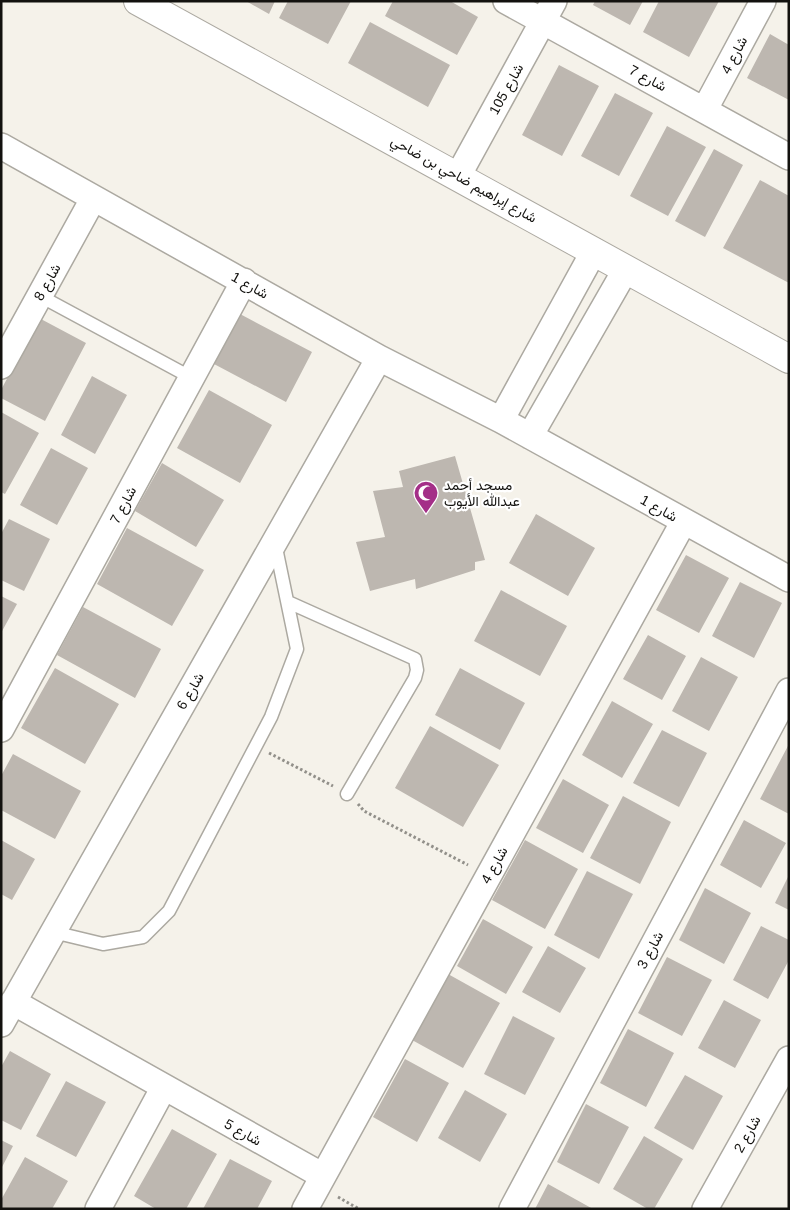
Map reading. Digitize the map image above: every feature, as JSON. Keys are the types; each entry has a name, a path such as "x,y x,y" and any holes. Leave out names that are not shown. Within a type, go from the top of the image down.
{"street":[{"name":"شارع إبراهيم ضاحي بن ضاحي","path":"138,1 789,359"},
{"name":"شارع 7","path":"506,1 548,11 704,109 789,157"},
{"name":"شارع 4","path":"704,109 763,1"},
{"name":"شارع 105","path":"458,176 548,11"},
{"name":"شارع 1","path":"1,146 379,358 501,420 789,579"},
{"name":"شارع 8","path":"1,366 93,199"},
{"path":"501,420 594,251"},
{"path":"530,436 626,269"},
{"name":"شارع 7","path":"1,729 244,281"},
{"name":"شارع 6","path":"5,1017 379,358"},
{"name":"شارع 4","path":"305,1209 684,521"},
{"name":"شارع 3","path":"512,1209 789,691"},
{"name":"شارع 5","path":"5,1017 164,1087 323,1176"},
{"name":"شارع 2","path":"705,1209 789,1059"},
{"path":"98,1209 164,1087"}],"lane":[{"path":"40,296 192,378"},
{"path":"53,932 103,944 143,937 169,911 271,717 297,649 275,541"},
{"path":"288,602 415,659 417,670 414,678 347,794"}],"path":[{"path":"256,746 347,794 364,811 488,876"}],"building":[{"path":"246,1 275,1 269,14"},
{"path":"288,1 351,1 328,44 279,18"},
{"path":"393,1 450,1 478,17 457,55 385,16"},
{"path":"595,1 643,1 630,25 593,5"},
{"path":"659,1 719,1 689,57 643,32"},
{"path":"370,22 450,65 428,107 348,63"},
{"path":"770,34 789,45 789,100 747,78"},
{"path":"559,65 599,86 562,156 522,135"},
{"path":"615,93 653,113 619,176 581,156"},
{"path":"667,126 706,147 668,216 630,196"},
{"path":"714,149 743,165 705,237 675,221"},
{"path":"760,180 789,196 789,283 723,248"},
{"path":"240,314 312,352 286,402 214,364"},
{"path":"39,318 86,343 45,421 1,398 1,390"},
{"path":"92,376 127,395 95,454 61,435"},
{"path":"209,390 272,425 240,483 177,448"},
{"path":"1,412 39,433 5,494 1,492"},
{"path":"51,448 88,468 57,525 20,505"},
{"name":"مسجد أحمد عبدالله الأيوب","path":"455,456 485,560 475,562 475,570 416,589 415,579 370,591 356,542 385,537 373,491 403,487 399,471"},
{"path":"162,463 224,500 196,547 135,511"},
{"path":"536,514 595,548 568,596 509,563"},
{"path":"9,519 50,539 24,591 1,580 1,534"},
{"path":"127,528 204,570 172,626 97,584"},
{"path":"686,555 729,578 699,633 656,610"},
{"path":"740,582 782,603 754,658 712,636"},
{"path":"501,590 567,626 540,676 474,641"},
{"path":"1,596 17,604 1,633"},
{"path":"83,607 161,649 135,698 57,655"},
{"path":"648,635 686,656 662,700 623,679"},
{"path":"701,657 738,677 709,731 672,711"},
{"path":"55,668 119,704 85,764 21,728"},
{"path":"460,668 525,703 500,750 435,715"},
{"path":"612,701 653,724 622,778 582,755"},
{"path":"430,726 499,765 463,827 395,788"},
{"path":"662,730 707,753 679,807 633,783"},
{"path":"789,744 789,814 760,799"},
{"path":"13,754 81,791 55,839 1,810 1,776"},
{"path":"563,779 609,805 583,853 536,828"},
{"path":"623,796 671,822 640,884 590,858"},
{"path":"744,820 786,843 761,888 720,865"},
{"path":"1,840 35,859 12,900 1,894"},
{"path":"525,840 578,869 545,929 492,900"},
{"path":"587,871 633,894 599,959 554,935"},
{"path":"789,875 789,910 775,903"},
{"path":"705,888 751,913 724,964 679,940"},
{"path":"483,919 533,947 506,994 457,966"},
{"path":"761,926 789,940 789,960 768,999 733,980"},
{"path":"548,946 586,968 560,1013 522,992"},
{"path":"667,957 712,980 682,1036 638,1013"},
{"path":"448,974 500,1003 463,1068 412,1040"},
{"path":"724,1000 761,1020 735,1068 698,1048"},
{"path":"513,1016 555,1038 525,1095 484,1074"},
{"path":"628,1029 674,1053 646,1107 600,1083"},
{"path":"10,1051 51,1074 21,1130 1,1120 1,1067"},
{"path":"405,1059 449,1083 417,1142 373,1117"},
{"path":"685,1075 723,1096 693,1150 654,1128"},
{"path":"66,1081 106,1102 76,1157 36,1136"},
{"path":"465,1090 507,1114 480,1162 438,1138"},
{"path":"586,1104 629,1127 599,1184 557,1162"},
{"path":"172,1129 217,1154 186,1209 156,1209 134,1196"},
{"path":"644,1136 683,1159 654,1209 648,1209 613,1189"},
{"path":"1,1140 13,1146 1,1169"},
{"path":"25,1157 68,1181 52,1209 1,1209 1,1200"},
{"path":"230,1159 272,1181 257,1209 203,1209"},
{"path":"548,1184 593,1209 535,1209"}],"place":[{"name":"مسجد أحمد عبدالله الأيوب","path":"426,514"}]}
